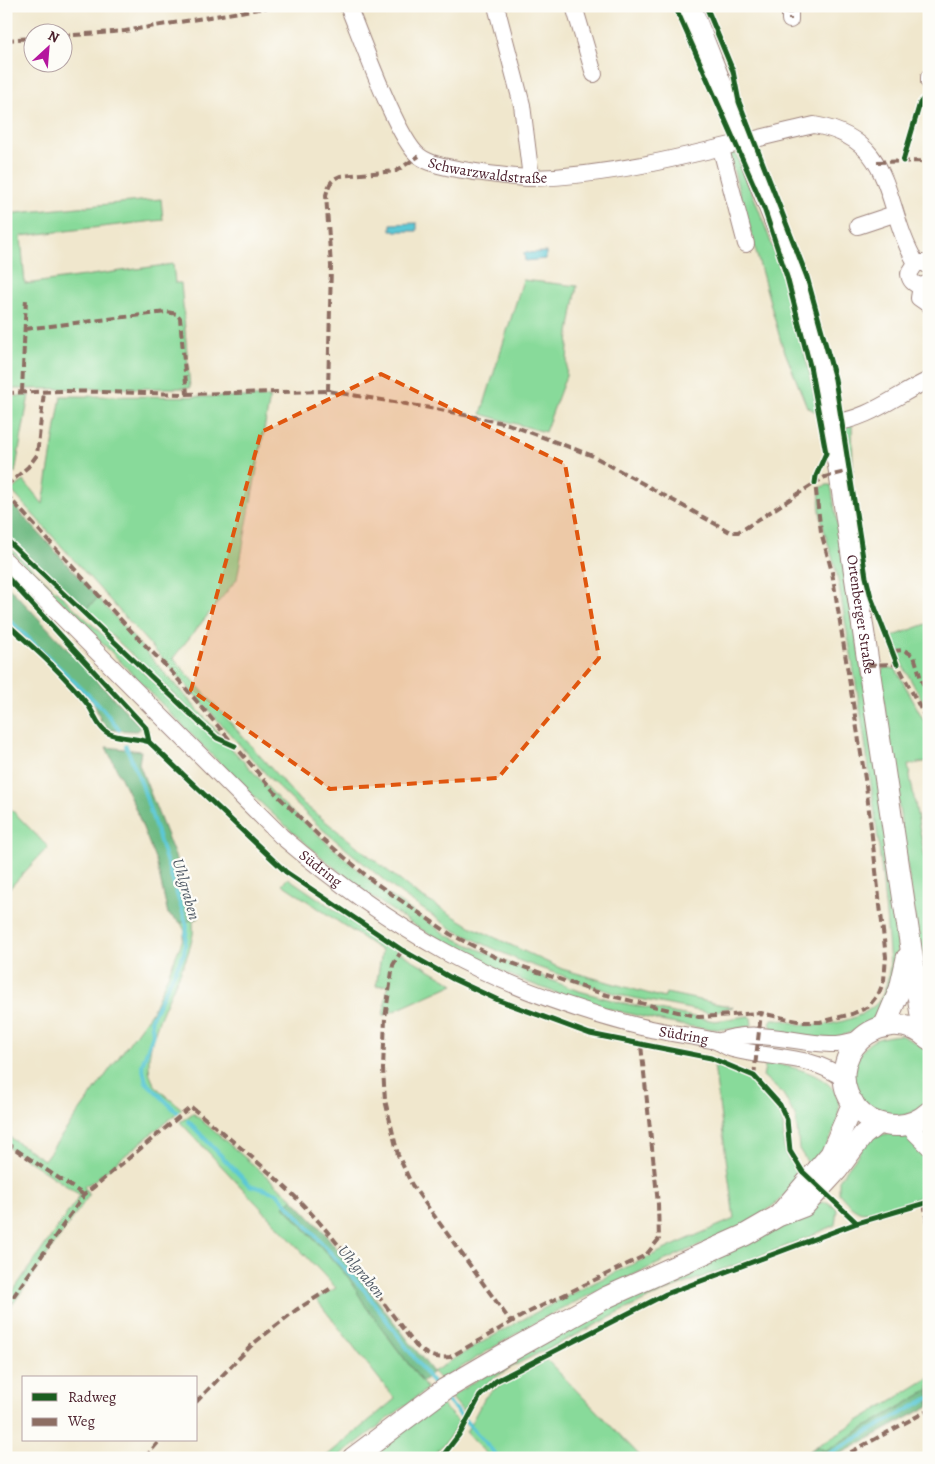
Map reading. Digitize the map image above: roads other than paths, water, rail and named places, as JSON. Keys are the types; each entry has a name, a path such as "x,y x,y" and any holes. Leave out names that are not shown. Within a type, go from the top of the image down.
{"main road":[{"name":"Ortenberger Straße","path":"690,6 797,277 818,357 831,423 909,945 926,1037"},
{"name":"Ortenberger Straße","path":"884,1027 900,990 909,945"},
{"path":"926,1037 906,1027 884,1027 861,1039 848,1057 844,1079 852,1104 861,1114 878,1124 892,1126 907,1125 922,1118 929,1112"},
{"path":"778,1216 831,1154 852,1104"},
{"path":"353,1458 439,1394 607,1297 745,1235 778,1216 804,1206 811,1201 837,1170 863,1135 878,1124"}],"street":[{"name":"Schwarzwaldstraße","path":"348,6 401,130 419,156 436,164 531,178 574,175 641,166 721,149 744,141 814,125 834,128 864,145 877,162 890,194 894,214 922,265"},
{"path":"574,6 594,74"},
{"path":"500,7 522,105 531,178"},
{"path":"929,77 929,82"},
{"path":"721,149 746,244"},
{"path":"858,226 894,214"},
{"path":"922,265 908,274 910,280 925,284 919,298 929,305"},
{"path":"831,423 841,422 879,408 908,390 929,380"},
{"name":"Südring","path":"6,561 281,836 368,905 450,956 539,997 632,1025 718,1042 732,1049 815,1063 844,1079"},
{"name":"Südring","path":"718,1042 734,1036 760,1036 831,1044 861,1039"},
{"path":"907,1125 929,1148"}],"water":[{"path":"417,223 417,231 391,231 391,224"},
{"path":"546,252 546,259 525,261 524,253"}],"waterway":[{"name":"Uhlgraben","path":"6,617 103,709 119,730"},
{"name":"Uhlgraben","path":"126,746 142,785 187,926 184,953 151,1019 153,1034 142,1065 146,1082 177,1112"},
{"name":"Uhlgraben","path":"188,1121 249,1185 277,1193 365,1291 436,1387"},
{"name":"Uhlgraben","path":"445,1398 499,1458"},
{"path":"821,1458 929,1398"}]}
